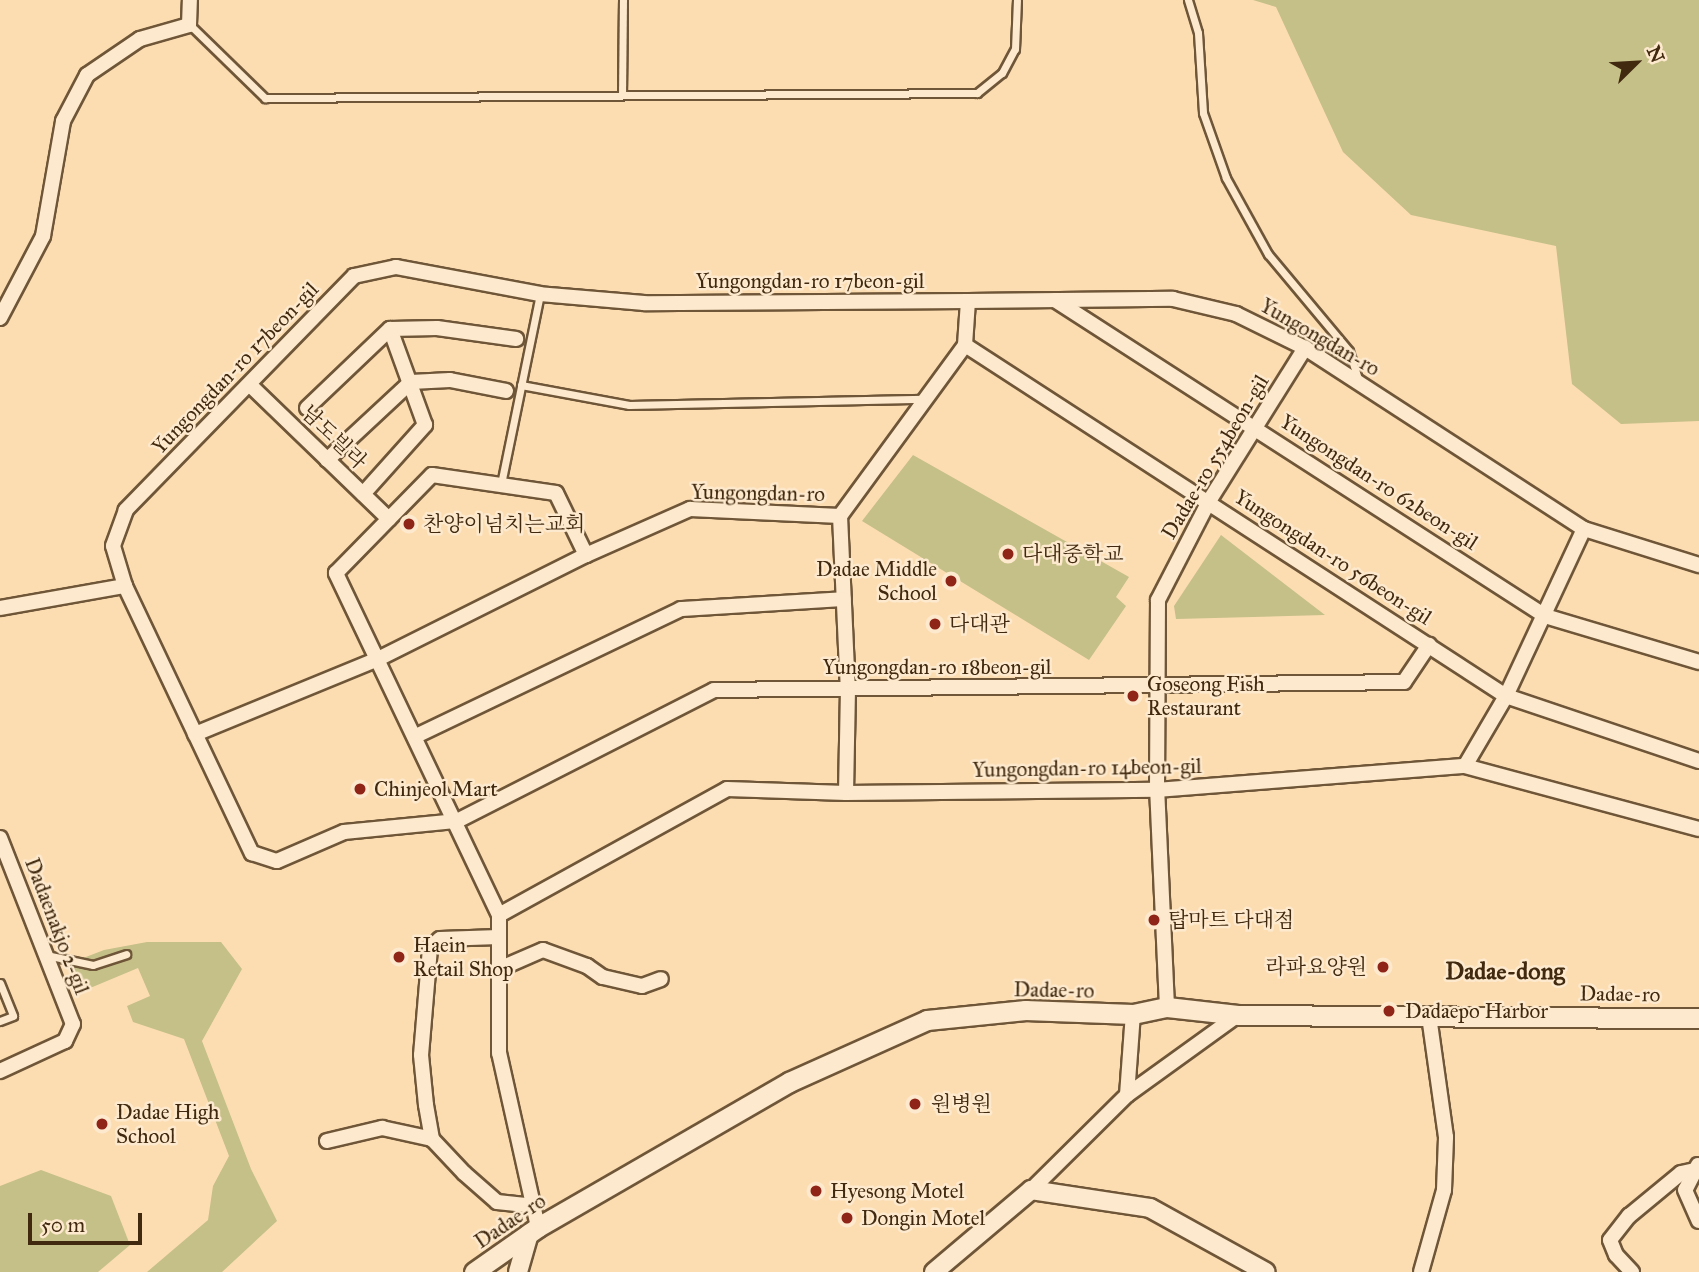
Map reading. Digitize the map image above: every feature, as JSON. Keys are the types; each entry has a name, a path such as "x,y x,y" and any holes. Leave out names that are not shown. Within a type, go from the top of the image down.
{"main road":[{"name":"Dadae-ro","path":"480,1270 533,1230 789,1082 927,1020 1025,1010 1133,1014 1167,1007 1238,1015 1699,1018"}],"street":[{"path":"0,318 43,236 63,121 87,75 139,38 189,25 190,0"},
{"name":"Yungongdan-ro 17beon-gil","path":"457,821 344,832 278,861 252,853 125,586 113,546 126,510 354,276 396,267 540,294 644,303 968,301"},
{"name":"Yungongdan-ro 62beon-gil","path":"1054,299 1545,616 1699,662"},
{"name":"Yungongdan-ro","path":"968,301 1173,299 1237,314 1306,348 1584,528 1699,565"},
{"path":"965,345 968,301"},
{"path":"307,408 390,329 437,328 516,340"},
{"path":"363,494 425,425 390,329"},
{"name":"Yungongdan-ro","path":"195,734 378,659 586,555 690,509 840,516 965,345"},
{"name":"Yungongdan-ro 56beon-gil","path":"965,345 1506,696 1699,761"},
{"name":"Dadae-ro 554beon-gil","path":"1167,1007 1157,790 1160,686 1158,600 1209,501 1306,348"},
{"path":"327,460 411,382 450,380 506,391"},
{"name":"남도빌라","path":"250,385 389,519"},
{"path":"518,1272 533,1230 533,1206 499,1054 499,915 457,821 337,573 432,475 556,494 586,555"},
{"path":"840,516 848,689 846,793"},
{"path":"1465,765 1506,696 1584,528"},
{"path":"0,608 125,586"},
{"path":"416,736 681,608 844,599"},
{"name":"Yungongdan-ro 18beon-gil","path":"457,821 714,690 1404,682 1429,645"},
{"name":"Yungongdan-ro 14beon-gil","path":"499,915 727,789 846,793 1157,790 1465,765 1699,830"},
{"name":"Dadaenakjo 2-gil","path":"0,838 73,1024 65,1041 0,1071"},
{"path":"432,1139 421,1055 430,948 440,939 499,937"},
{"path":"499,969 543,950 587,966 603,977 642,986 661,979"},
{"path":"1127,1095 1133,1014"},
{"path":"939,1270 1031,1190 1127,1095 1238,1015"},
{"path":"1421,1272 1444,1189 1446,1137 1429,1016"},
{"path":"327,1141 382,1128 432,1139 497,1202 533,1206"},
{"path":"1697,1166 1685,1190 1699,1221"},
{"path":"1632,1272 1616,1255 1610,1240 1629,1216 1681,1172 1697,1166"},
{"path":"1031,1190 1150,1208 1266,1272"}],"lane":[{"path":"622,95 623,0"},
{"path":"189,25 265,98 977,93 1002,73 1015,49 1017,0"},
{"path":"1188,0 1198,33 1203,113 1227,178 1268,254 1349,351 1359,383"},
{"path":"501,484 540,294"},
{"path":"521,385 629,405 925,399"},
{"path":"46,955 93,965 126,954"},
{"path":"0,983 13,1016 0,1021"}],"shaded area":[{"path":"1253,0 1699,0 1699,421 1621,424 1572,384 1556,246 1411,215 1343,152 1276,7"},
{"path":"913,455 1129,577 1116,597 1126,606 1089,660 862,521"},
{"path":"1221,535 1325,615 1176,619 1174,606"},
{"path":"147,942 221,942 242,969 202,1041 251,1169 277,1221 222,1272 147,1272 208,1220 213,1186 229,1156 184,1039 133,1022 127,1006 150,996 138,968 83,991 65,965 104,950"},
{"path":"41,1170 111,1196 130,1245 98,1272 0,1272 0,1186"}],"place":[{"name":"찬양이넘치는교회","path":"409,524"},
{"name":"다대중학교","path":"1008,554"},
{"name":"Dadae Middle School","path":"951,581"},
{"name":"다대관","path":"935,624"},
{"name":"Goseong Fish Restaurant","path":"1133,696"},
{"name":"Chinjeol Mart","path":"360,789"},
{"name":"탑마트 다대점","path":"1154,920"},
{"name":"Haein Retail Shop","path":"399,957"},
{"name":"라파요양원","path":"1383,967"},
{"name":"Dadaepo Harbor","path":"1389,1011"},
{"name":"원병원","path":"915,1104"},
{"name":"Dadae High School","path":"102,1124"},
{"name":"Hyesong Motel","path":"816,1191"},
{"name":"Dongin Motel","path":"847,1218"}],"district":[{"name":"Dadae-dong","path":"1505,972"}]}
